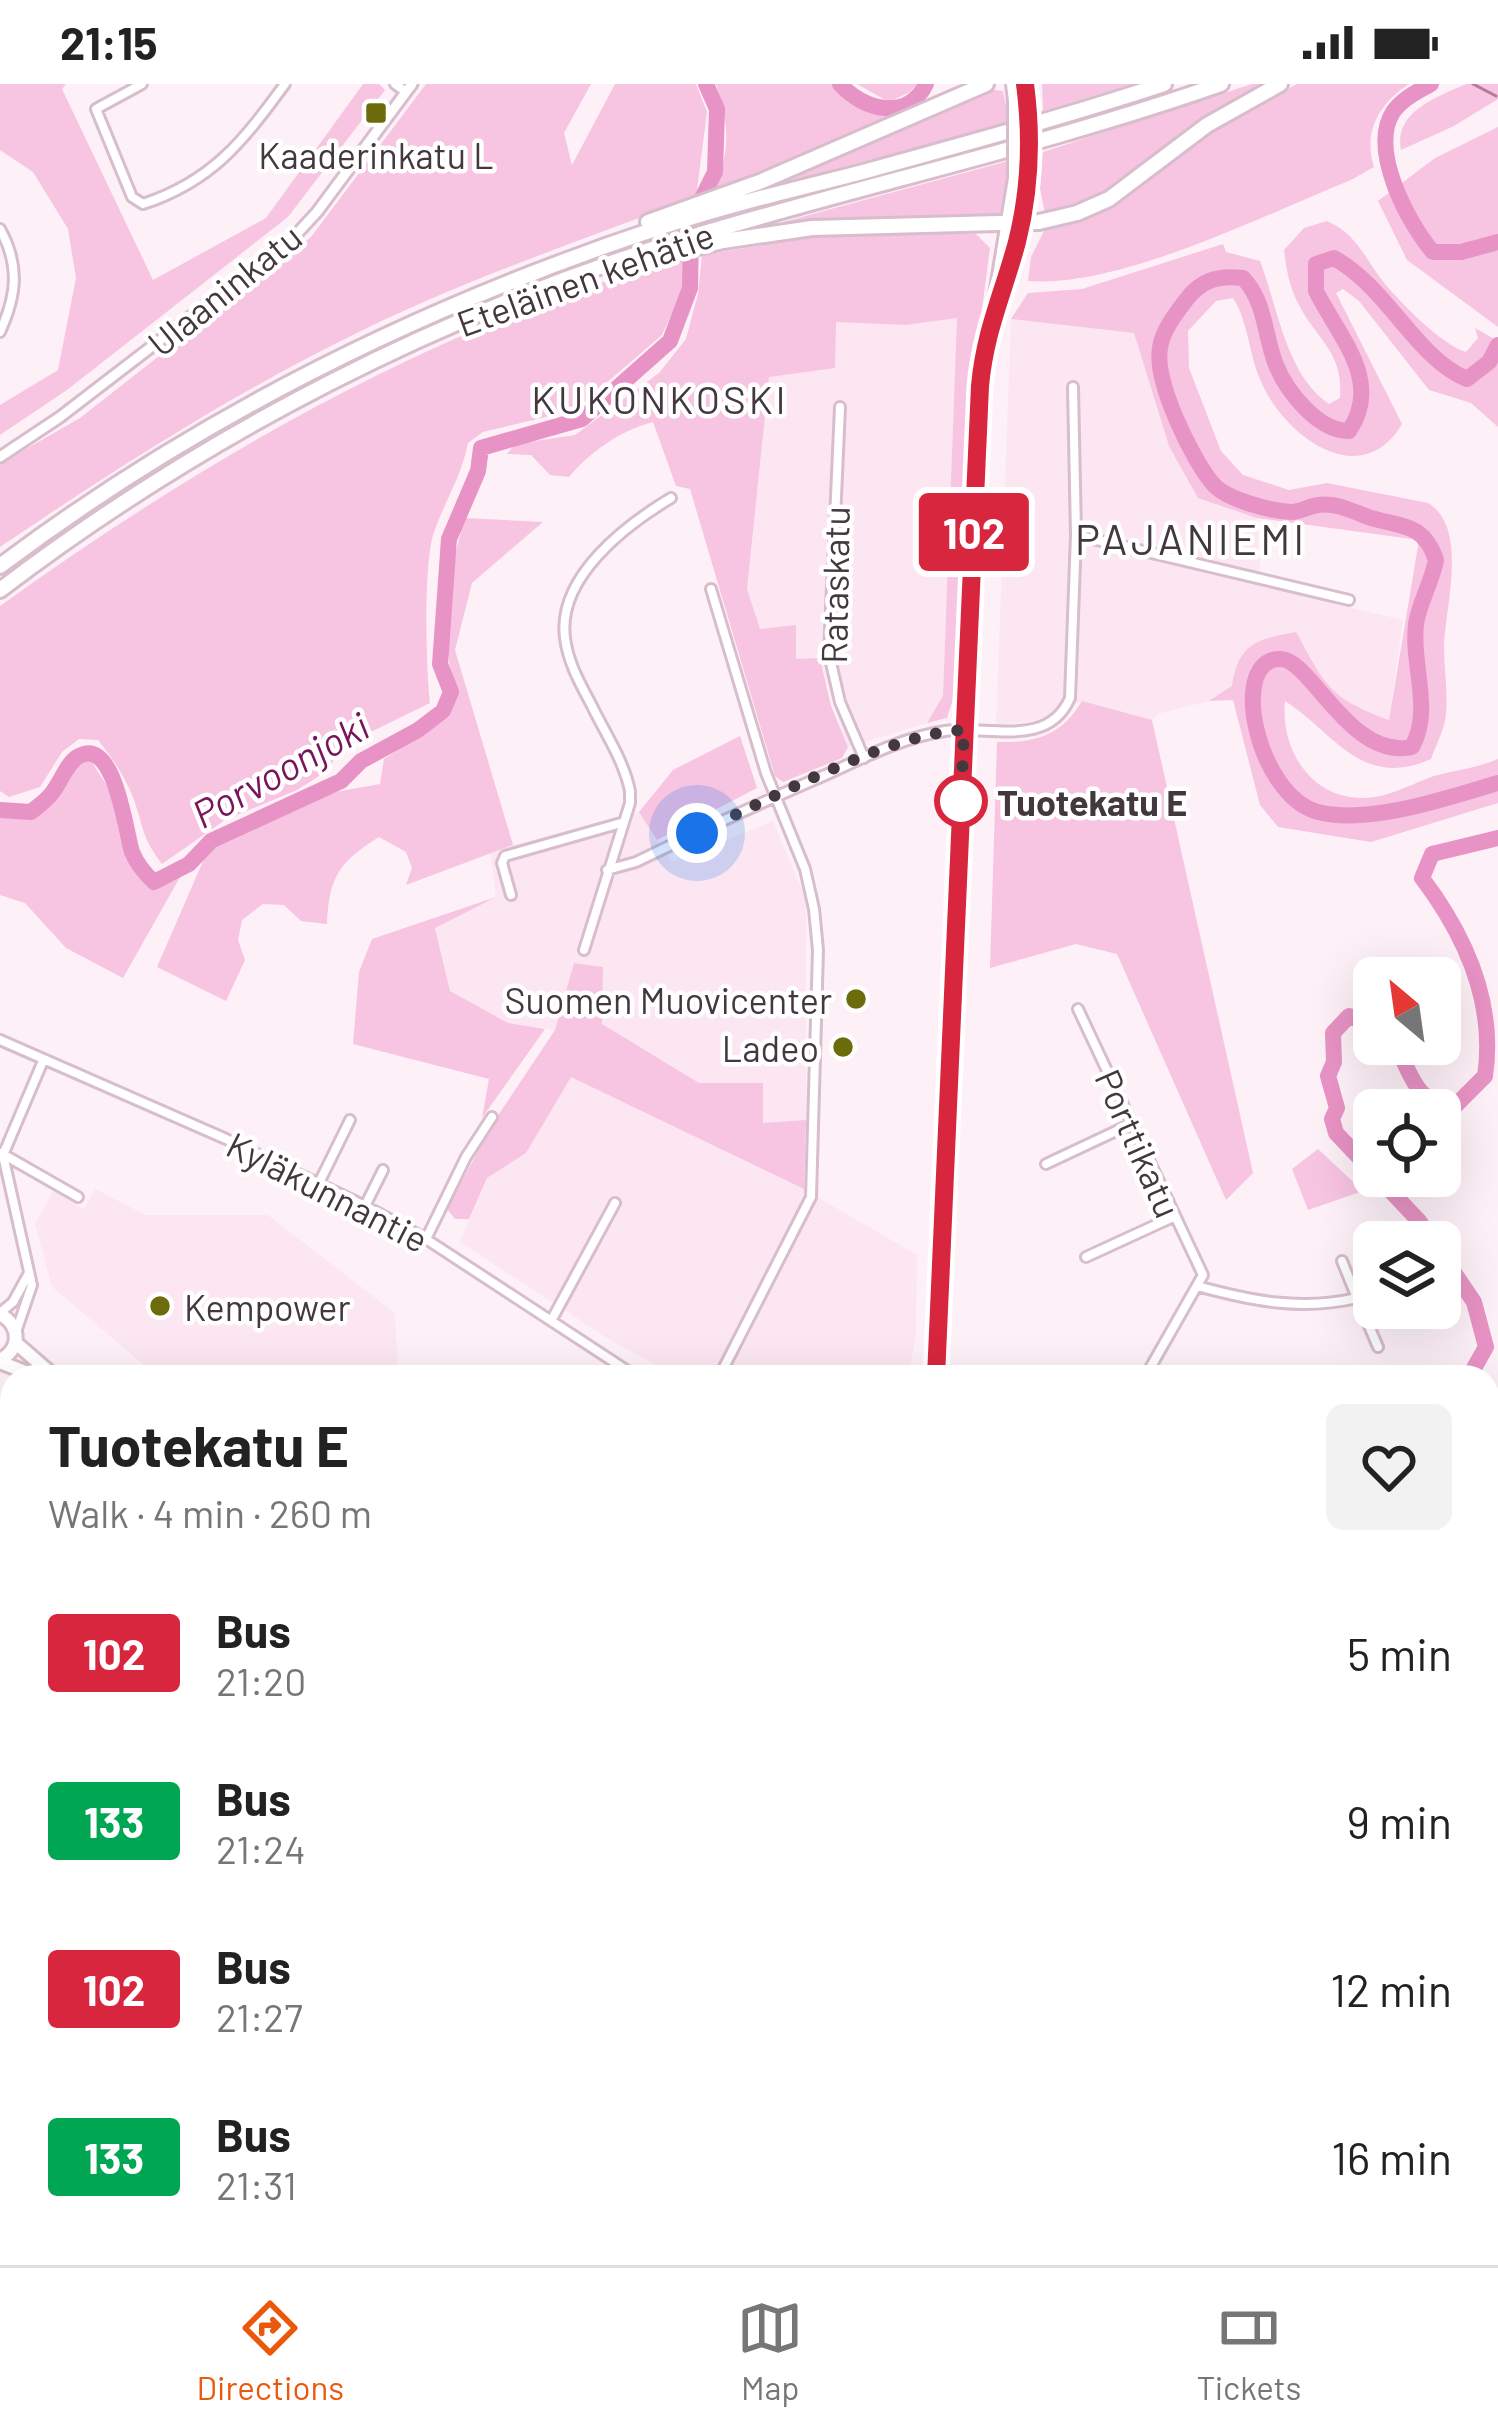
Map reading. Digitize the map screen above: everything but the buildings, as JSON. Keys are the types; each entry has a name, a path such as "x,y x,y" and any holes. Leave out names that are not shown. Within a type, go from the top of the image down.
{"highway":[{"path":"725,201 986,84"},
{"name":"Eteläinen kehätie","path":"0,563 148,464 286,385 444,308 725,201 1029,127 1164,84"},
{"name":"Eteläinen kehätie","path":"0,590 87,527 216,446 453,325 661,251 1031,145 1222,84"},
{"path":"723,235 1050,220 1093,207 1208,125 1280,84"}],"main road":[{"path":"937,1365 980,386 992,313 1028,174 1022,94 1012,84"},
{"path":"1014,221 1022,94"},
{"path":"0,1314 43,1365"},
{"path":"0,1361 16,1337"}],"street":[{"path":"142,84 96,110 132,196 143,204 191,183 223,162 285,84"},
{"path":"395,84 409,88"},
{"name":"Ulaaninkatu","path":"0,458 292,238 317,212 409,88"},
{"path":"0,229 16,268 14,302 0,332"},
{"path":"607,870 636,862 774,797 920,737 964,730 1027,731 1052,723 1064,712 1070,698 1076,535 1073,387"},
{"name":"Rataskatu","path":"840,407 829,654 840,702 863,758"},
{"path":"584,950 630,802 628,779 574,671 564,634 572,594 606,544 671,498"},
{"path":"1076,535 1348,600"},
{"path":"711,589 774,797 805,869 818,950 812,1197 725,1365"},
{"path":"511,895 502,863 505,856 622,823"},
{"name":"Porttikatu","path":"1078,1009 1202,1275 1198,1286"},
{"name":"Kyläkunnantie","path":"0,1040 365,1206 426,1239 619,1365"},
{"path":"16,1337 32,1285 2,1154 44,1060"},
{"path":"426,1239 466,1156 492,1117"},
{"path":"319,1183 350,1120"},
{"path":"1046,1164 1131,1124"},
{"path":"2,1154 78,1197"},
{"path":"365,1206 383,1170"},
{"path":"551,1321 615,1203"},
{"path":"1086,1258 1173,1217"},
{"path":"1342,1261 1353,1288"},
{"path":"0,1314 13,1302 30,1271"},
{"path":"1152,1365 1198,1286 1252,1301 1297,1306 1353,1299"},
{"path":"1370,1329 1378,1347"}],"shaded area":[{"path":"0,84 66,84 62,89 153,280 266,218 363,84 379,84 385,90 288,217 67,390 0,435 0,405 58,370 76,278 68,229 33,172 0,150"},
{"path":"426,84 591,84 564,133 572,165 615,84 696,84 707,112 696,197 444,293 315,354 177,432 0,547 0,464 80,418 311,237"},
{"path":"716,84 833,84 864,108 901,114 820,151 714,189 726,137"},
{"path":"857,84 917,84 889,102"},
{"path":"1042,84 1132,84 1043,111"},
{"path":"1252,84 1267,84 1191,131 1090,204 1045,214 1040,188 1043,152"},
{"path":"1297,84 1409,84 1389,100 1376,120 1371,142 1374,167 1235,229 1148,261 1065,280 1028,281 1031,257 1045,229 1109,208 1203,137"},
{"path":"1466,84 1498,84 1498,99 1401,150 1400,137 1410,116"},
{"path":"994,90 1003,91 1010,123 781,183 780,179"},
{"path":"1498,127 1498,327 1407,260 1378,201 1435,158"},
{"path":"1008,161 1003,217 783,226 783,222"},
{"path":"1327,221 1353,240 1392,292 1446,341 1466,352 1478,338 1475,328 1498,341 1498,427 1471,403 1429,390 1359,301 1343,289 1336,293 1402,424 1385,444 1366,454 1345,455 1304,436 1271,400 1233,298 1216,301 1188,331 1189,368 1221,451 1243,475 1289,490 1327,483 1428,503 1448,530 1452,569 1444,647 1446,714 1431,759 1407,767 1367,763 1285,701 1288,736 1302,767 1313,780 1344,796 1381,796 1498,759 1498,803 1371,842 1278,827 1260,805 1233,700 1209,701 1232,686 1239,660 1252,646 1296,632 1331,688 1389,720 1419,540 1257,518 1198,498 1169,446 1134,333 1011,319 1028,293 1082,289 1223,244 1226,252 1260,261 1293,358 1314,391 1329,404 1340,398 1338,369 1296,299 1284,250 1304,228"},
{"path":"976,234 990,248 970,401 953,699 947,718 927,723 943,696 957,318 905,325 836,322 835,368 769,377 747,589 760,629 796,625 796,659 820,658 831,706 848,747 842,758 783,782 775,776 690,489 676,486 653,422 607,443 569,477 550,475 531,455 507,454 515,444 575,435 659,373 686,339 702,255 820,236"},
{"path":"685,259 683,290 662,335 575,410 483,432 468,443 434,532 428,567 430,703 348,743 324,773 297,790 225,820 162,864 147,840 127,784 98,740 79,739 62,752 40,787 9,797 0,791 0,606 192,478 394,367 536,305"},
{"path":"957,317 943,696 927,723 848,747 820,659 796,660 760,629 747,590 769,376 835,322 905,325"},
{"path":"1011,319 1134,333 1169,446 1238,510 1257,518 1261,586 1403,620 1389,720 1356,707 1326,686 1233,686 1209,701 1158,714 1152,720 1082,701 1037,720 996,726"},
{"path":"465,518 543,522 472,583 455,650 513,845 406,885 412,868 406,852 379,837 339,872 330,894 327,924 301,921 284,905 263,904 242,920 238,940 245,960 226,1001 157,967 207,852 335,792 380,784 384,759 449,717 458,693 448,651 447,606"},
{"path":"1082,701 1152,720 1253,1173 1226,1200 1117,954 1076,944 990,968 997,742 1047,735 1066,722"},
{"path":"740,736 757,788 657,840 639,812 673,770"},
{"path":"79,761 92,762 115,800 128,859 139,878 149,888 184,870 123,978 66,948 25,903 0,895 0,815 30,818 55,800"},
{"path":"639,812 672,862 773,821 806,900 806,1120 763,1124 763,1083 699,1083 601,1024 602,967 574,963 555,1030 508,1023 450,991 435,927 496,897 490,851"},
{"path":"496,897 435,928 450,991 508,1023 545,1029 482,1118 489,1079 353,1044 359,972 372,939"},
{"path":"574,963 603,967 602,1024 699,1083 763,1083 763,1123 806,1120 804,1189 571,1077 526,1153 487,1178 469,1219 455,1219 447,1209 493,1123 555,1030"},
{"path":"570,1076 804,1189 917,1255 911,1365 656,1365 610,1340 460,1242 487,1178 526,1153"},
{"path":"1318,1149 1353,1182 1353,1194 1308,1210 1292,1169"},
{"path":"95,1189 146,1215 268,1215 395,1313 397,1365 144,1365 52,1287 35,1224 53,1191 84,1209"}],"waterway":[{"name":"Porvoonjoki","path":"0,810 31,812 50,796 75,759 91,754 110,773 132,852 154,882 189,864 211,841 341,781 361,761 443,711 451,692 440,664 449,539 478,471 481,448 582,419 670,341 690,288 696,210 715,172 717,109 706,84"},
{"name":"Porvoonjoki","path":"840,84 861,101 885,108 908,103 926,84"},
{"name":"Porvoonjoki","path":"1431,84 1401,103 1387,128 1389,165 1403,205 1433,252 1461,252 1498,242"},
{"path":"1473,84 1496,96"},
{"name":"Porvoonjoki","path":"1498,345 1489,362 1467,379 1432,355 1370,287 1334,258 1316,264 1316,291 1360,377 1358,413 1349,431 1315,417 1288,387 1276,365 1256,298 1243,278 1211,280 1192,293 1174,316 1160,348 1169,399 1214,485 1239,500 1272,509 1295,512 1331,505 1406,527 1423,537 1436,560 1416,624 1421,718 1412,747 1390,747 1370,739 1293,664 1281,659 1265,664 1255,680 1253,702 1256,729 1279,781 1297,801 1318,812 1339,815 1408,808 1498,783"},
{"name":"Porvoonjoki","path":"1406,1065 1422,1093 1455,1106 1485,1076 1486,1022 1474,971 1452,923 1422,878 1432,854 1498,838"},
{"name":"Porvoonjoki","path":"1353,1018 1349,1016 1333,1033 1334,1062 1328,1076 1337,1108 1332,1119 1336,1133 1419,1221"},
{"name":"Porvoonjoki","path":"1461,1283 1474,1302 1486,1347 1476,1365"}],"bus line":[{"name":"102","path":"937,1365 980,386 992,313 1002,292 1025,200 1030,141 1025,84"}],"place":[{"name":"Kaaderinkatu L","path":"376,113"},
{"name":"Tuotekatu E","path":"961,801"},
{"name":"Suomen Muovicenter","path":"856,999"},
{"name":"Ladeo","path":"843,1047"},
{"name":"Kempower","path":"160,1306"}],"district":[{"name":"KUKONKOSKI","path":"660,398"},
{"name":"PAJANIEMI","path":"1191,538"}],"route":[{"path":"697,833 863,758 946,731 964,730 961,801"}]}
